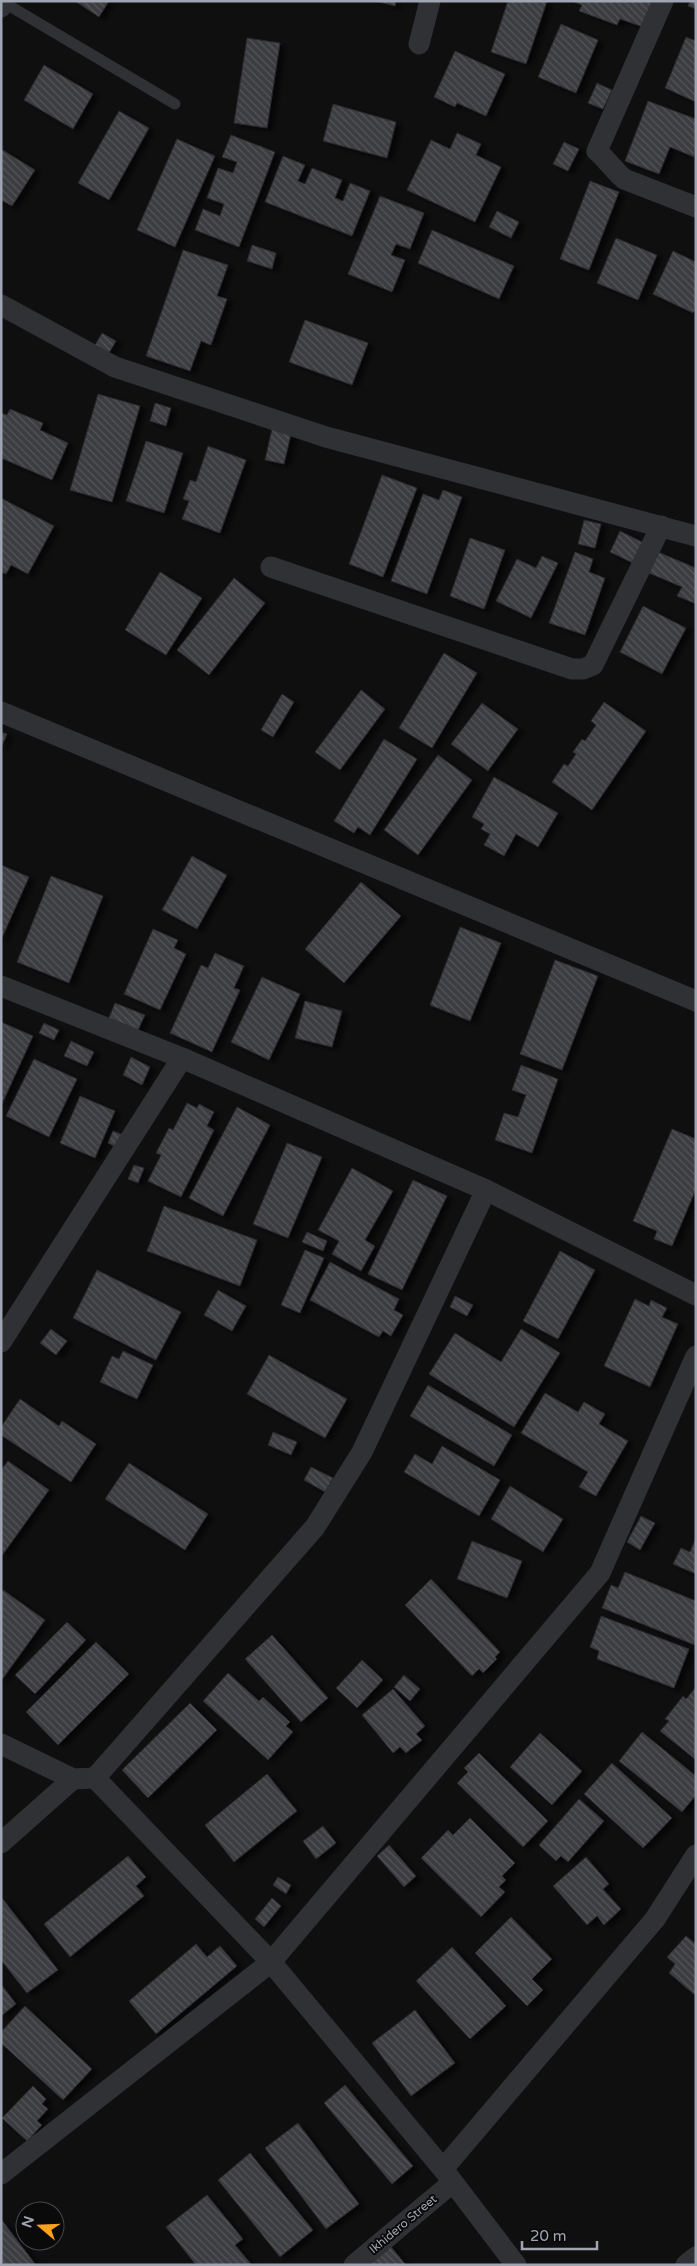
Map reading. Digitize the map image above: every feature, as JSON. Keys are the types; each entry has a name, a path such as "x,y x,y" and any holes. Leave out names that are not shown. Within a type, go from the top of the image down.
{"street":[{"path":"419,44 430,1"},
{"path":"664,1 597,151 610,162 615,171 624,179 696,207"},
{"path":"2,307 115,368 326,437 696,536"},
{"path":"271,567 572,669 583,669 593,665 661,526"},
{"path":"1,712 696,1001"},
{"path":"1,986 182,1058 486,1190 696,1295"},
{"path":"1,1342 182,1058"},
{"path":"1,1744 73,1779 95,1778 315,1526 362,1452 486,1190"},
{"path":"1,2174 271,1962 600,1573 696,1356"},
{"path":"95,1778 271,1962 448,2176 516,2265"},
{"path":"1,1843 73,1779"},
{"name":"Ikhidero Street","path":"354,2265 448,2176 655,1919 696,1855"},
{"path":"686,2265 696,2257"}],"lane":[{"path":"3,3 175,104"}],"building":[{"path":"75,1 109,1 99,17"},
{"path":"375,1 396,1 395,6"},
{"path":"508,1 547,1 526,64 491,52"},
{"path":"572,1 655,1 646,28 620,19 617,25 579,11 582,5"},
{"path":"690,1 696,1 696,9 688,6"},
{"path":"561,24 598,40 576,93 538,77"},
{"path":"686,37 696,41 696,102 665,88"},
{"path":"247,38 280,43 267,128 234,123"},
{"path":"455,51 505,74 486,116 457,103 455,107 434,97"},
{"path":"44,65 93,94 73,129 24,100"},
{"path":"597,83 612,90 603,109 588,103"},
{"path":"648,101 696,119 694,157 670,147 659,174 625,161"},
{"path":"333,104 396,122 387,158 323,141"},
{"path":"119,111 149,128 109,200 78,183"},
{"path":"457,133 481,144 476,155 501,167 475,222 407,190 431,140 450,149"},
{"path":"231,135 275,152 239,247 195,230 203,209 220,216 224,204 207,198 218,168 233,173 237,162 222,157"},
{"path":"177,139 215,156 175,247 137,230"},
{"path":"564,142 579,149 568,171 553,164"},
{"path":"1,149 35,170 12,206 1,200"},
{"path":"283,156 305,165 298,181 305,184 312,168 342,180 335,198 343,201 350,183 370,191 352,236 265,202"},
{"path":"590,181 619,192 589,270 560,259"},
{"path":"380,196 424,213 410,249 396,244 391,255 405,260 392,292 348,274"},
{"path":"497,211 519,222 511,238 489,227"},
{"path":"432,230 514,266 499,299 418,263"},
{"path":"616,238 657,255 638,300 597,283"},
{"path":"252,245 276,253 272,269 247,261"},
{"path":"183,250 228,265 217,296 227,299 211,345 201,341 190,371 146,356"},
{"path":"673,251 696,262 696,309 693,313 653,294"},
{"path":"305,320 368,343 352,385 289,362"},
{"path":"102,333 116,341 108,355 94,347"},
{"path":"98,394 140,406 112,502 70,490"},
{"path":"155,403 171,408 166,426 150,421"},
{"path":"10,409 43,423 40,430 68,443 52,480 1,458 1,413 7,415"},
{"path":"272,429 291,434 284,464 265,460"},
{"path":"146,441 183,453 164,513 126,501"},
{"path":"208,446 246,460 220,533 182,519 189,501 183,499 190,480 196,482"},
{"path":"382,475 417,488 383,577 349,564"},
{"path":"443,490 462,497 427,594 391,581 423,494 439,500"},
{"path":"1,498 54,526 28,574 11,565 6,574 1,572"},
{"path":"584,520 601,524 595,548 578,544"},
{"path":"620,531 644,543 633,563 610,552"},
{"path":"470,538 505,550 484,609 450,596"},
{"path":"575,552 593,559 589,572 605,578 585,635 549,623"},
{"path":"658,552 696,568 696,604 677,596 682,587 649,573"},
{"path":"542,556 558,563 531,618 496,601 517,559 536,568"},
{"path":"160,572 202,598 166,655 125,630"},
{"path":"234,578 265,603 209,675 177,650"},
{"path":"643,606 686,628 662,674 620,652"},
{"path":"444,653 477,673 432,748 399,728"},
{"path":"361,690 385,709 340,770 315,752"},
{"path":"282,694 294,702 273,737 261,730"},
{"path":"604,702 646,731 592,810 552,782 564,764 568,766 576,754 573,752 582,739 585,741 596,725 591,721"},
{"path":"482,703 518,729 488,771 451,744"},
{"path":"1,732 7,734 1,748"},
{"path":"384,739 417,759 370,835 358,827 354,833 334,821"},
{"path":"438,755 472,780 418,855 384,830"},
{"path":"494,777 558,813 538,847 516,834 504,856 484,845 490,834 481,829 484,824 472,817"},
{"path":"192,856 227,875 197,929 162,910"},
{"path":"1,865 29,877 1,940"},
{"path":"51,876 103,896 69,983 17,962"},
{"path":"361,882 401,916 344,983 305,949"},
{"path":"460,927 501,943 470,1021 430,1005"},
{"path":"153,929 178,940 174,948 186,954 160,1010 124,994"},
{"path":"215,953 244,966 234,988 240,990 212,1052 170,1033 201,965 208,968"},
{"path":"555,960 598,976 562,1070 520,1054"},
{"path":"262,977 300,994 269,1060 231,1042"},
{"path":"305,1001 342,1011 332,1047 295,1038"},
{"path":"115,1003 145,1015 138,1030 109,1018"},
{"path":"1,1022 33,1036 1,1106"},
{"path":"44,1023 59,1030 54,1040 39,1033"},
{"path":"71,1041 94,1052 87,1066 64,1056"},
{"path":"131,1057 150,1067 142,1085 123,1075"},
{"path":"34,1059 77,1079 49,1137 6,1116"},
{"path":"521,1065 558,1079 532,1153 495,1140 504,1113 518,1117 526,1095 512,1090"},
{"path":"80,1096 115,1111 95,1158 60,1143"},
{"path":"187,1103 197,1108 199,1104 214,1112 207,1126 214,1130 181,1197 148,1181 161,1155 156,1153 169,1128 173,1130"},
{"path":"237,1107 270,1125 223,1216 189,1198"},
{"path":"672,1129 696,1139 696,1189 672,1246 654,1239 657,1231 633,1221"},
{"path":"113,1131 126,1136 120,1149 108,1143"},
{"path":"287,1143 322,1157 288,1238 253,1224"},
{"path":"134,1165 144,1168 138,1183 128,1179"},
{"path":"352,1168 393,1191 365,1240 375,1246 361,1271 332,1254 339,1241 318,1230"},
{"path":"413,1180 447,1196 402,1290 368,1274"},
{"path":"164,1206 257,1240 240,1286 147,1251"},
{"path":"307,1232 327,1241 323,1251 302,1242"},
{"path":"305,1250 324,1258 300,1313 281,1305"},
{"path":"560,1251 595,1270 558,1339 523,1321"},
{"path":"330,1262 399,1299 394,1310 403,1315 391,1336 383,1331 379,1337 310,1300"},
{"path":"97,1270 181,1312 156,1360 73,1318"},
{"path":"218,1290 246,1306 232,1331 204,1315"},
{"path":"455,1296 473,1305 467,1316 450,1307"},
{"path":"635,1299 649,1306 651,1300 667,1308 662,1317 678,1324 650,1387 604,1366"},
{"path":"51,1329 67,1341 56,1355 40,1343"},
{"path":"521,1329 560,1353 514,1427 429,1374 455,1333 501,1362"},
{"path":"123,1351 153,1365 137,1399 100,1382 112,1356 119,1359"},
{"path":"269,1355 347,1399 325,1438 247,1394"},
{"path":"428,1385 512,1435 494,1466 410,1416"},
{"path":"545,1393 578,1412 584,1402 605,1414 599,1424 628,1441 596,1496 579,1487 588,1472 521,1433"},
{"path":"20,1399 59,1426 62,1421 96,1444 71,1482 1,1435 1,1427"},
{"path":"273,1432 297,1442 291,1455 268,1445"},
{"path":"442,1446 500,1480 479,1516 404,1472 415,1454 432,1464"},
{"path":"8,1461 49,1490 1,1557 1,1470"},
{"path":"129,1463 208,1514 185,1550 105,1499"},
{"path":"311,1467 333,1478 325,1492 304,1480"},
{"path":"510,1486 563,1519 543,1552 491,1519"},
{"path":"641,1516 655,1523 640,1550 627,1542"},
{"path":"695,1540 696,1574 673,1564 681,1548 690,1552"},
{"path":"472,1541 522,1561 507,1598 457,1579"},
{"path":"625,1572 696,1601 695,1645 602,1608 611,1585 618,1588"},
{"path":"431,1579 500,1652 495,1657 497,1659 483,1673 479,1669 472,1676 405,1605"},
{"path":"3,1590 45,1620 1,1681 1,1593"},
{"path":"601,1616 689,1649 674,1688 597,1659 599,1651 590,1647"},
{"path":"67,1622 86,1640 35,1694 15,1675"},
{"path":"272,1635 328,1698 301,1722 245,1659"},
{"path":"96,1642 129,1674 58,1745 26,1712"},
{"path":"362,1660 383,1680 357,1708 336,1688"},
{"path":"228,1673 259,1701 263,1697 290,1722 286,1726 293,1732 268,1760 203,1701"},
{"path":"404,1675 420,1689 410,1701 394,1687"},
{"path":"696,1687 696,1760 660,1731 669,1721 665,1719 683,1696 686,1699"},
{"path":"393,1689 425,1726 416,1734 422,1740 406,1753 400,1747 393,1753 362,1715"},
{"path":"190,1703 217,1730 148,1798 122,1770"},
{"path":"642,1732 696,1776 696,1795 682,1812 619,1761"},
{"path":"540,1733 582,1771 552,1805 510,1767"},
{"path":"479,1753 548,1821 523,1847 457,1783 468,1772 464,1768"},
{"path":"612,1763 672,1818 643,1848 584,1794"},
{"path":"267,1774 297,1811 234,1862 205,1825"},
{"path":"579,1799 604,1821 568,1862 561,1856 556,1861 539,1845"},
{"path":"470,1818 515,1863 502,1876 506,1880 499,1887 505,1892 481,1917 421,1858 448,1830 453,1835"},
{"path":"323,1826 336,1843 316,1859 303,1841"},
{"path":"389,1845 416,1876 404,1887 377,1856"},
{"path":"128,1856 146,1877 136,1886 144,1896 70,1957 44,1924"},
{"path":"586,1857 609,1884 603,1889 621,1909 604,1925 597,1916 587,1925 553,1886"},
{"path":"278,1877 291,1885 286,1894 273,1885"},
{"path":"2,1898 58,1970 27,1993 1,1960"},
{"path":"272,1898 281,1906 264,1927 255,1919"},
{"path":"511,1917 552,1959 532,1979 543,1990 527,2006 475,1953"},
{"path":"686,1936 696,1944 696,1996 669,1973 675,1964 667,1957"},
{"path":"196,1944 207,1957 220,1946 237,1966 156,2034 129,2001"},
{"path":"452,1947 506,2006 470,2039 416,1981"},
{"path":"1,1984 16,2004 1,2016"},
{"path":"25,2006 92,2069 63,2100 1,2043 1,2032"},
{"path":"415,2010 455,2063 411,2096 372,2043"},
{"path":"345,2085 413,2166 392,2184 324,2103"},
{"path":"33,2086 46,2099 42,2104 48,2109 37,2121 42,2125 27,2141 2,2118"},
{"path":"298,2123 359,2204 326,2229 265,2148"},
{"path":"250,2153 313,2230 280,2257 218,2180"},
{"path":"207,2195 243,2239 235,2245 252,2265 196,2265 166,2227"},
{"path":"1,2219 15,2237 15,2251 25,2251 36,2265 1,2265"},
{"path":"388,2243 406,2265 362,2265"}]}
